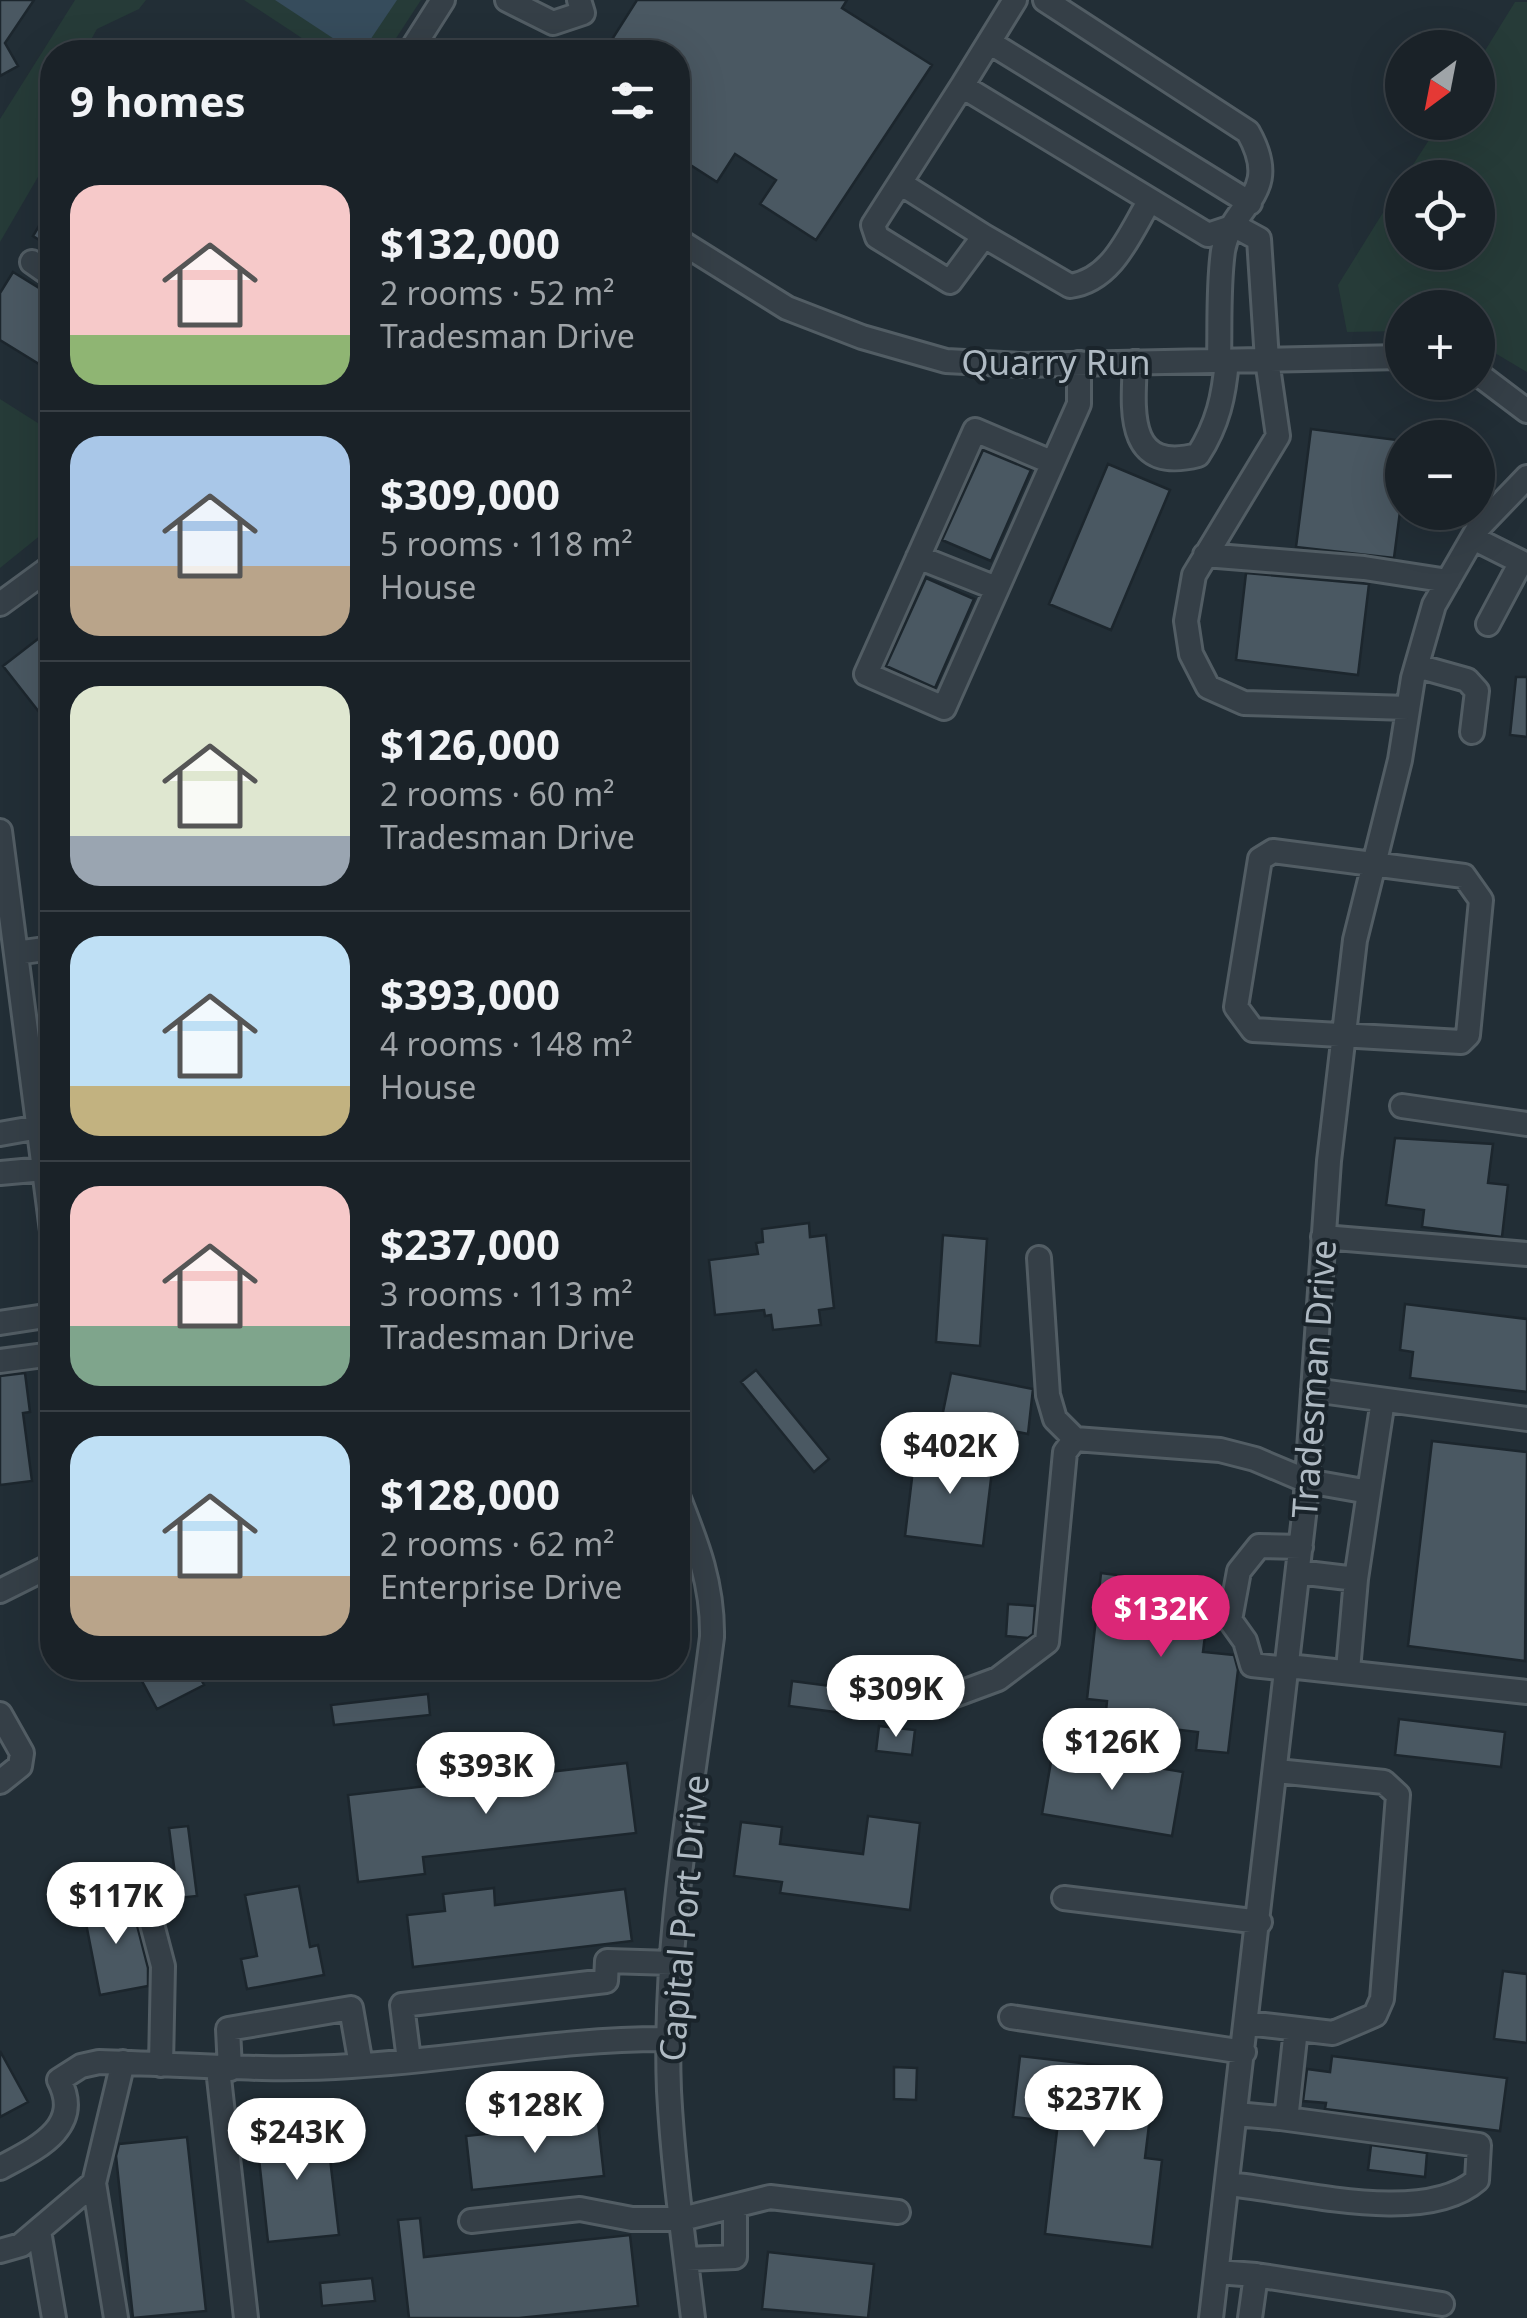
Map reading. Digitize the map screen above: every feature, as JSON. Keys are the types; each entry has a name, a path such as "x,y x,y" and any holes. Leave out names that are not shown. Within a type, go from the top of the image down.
{"street":[{"path":"418,40 443,0"},
{"path":"506,0 553,23 587,4"},
{"path":"984,236 950,282 877,238 873,225 1015,0"},
{"path":"1045,0 1248,132 1260,153 1258,192 1223,248 1224,399 1198,455 1163,456 1140,439 1133,425 1135,362"},
{"path":"989,42 1250,204"},
{"path":"962,86 1208,235 1235,226 1259,239 1267,360 1278,436 1194,575 1186,621 1191,654 1208,688 1244,703 1408,708"},
{"path":"900,183 1070,286 1084,284 1111,264 1150,200"},
{"name":"Quarry Run","path":"690,247 788,308 862,337 946,361 1079,363 1385,357"},
{"path":"32,262 40,268"},
{"path":"1051,462 975,430 866,674 944,708 1079,404 1079,363"},
{"path":"1495,387 1527,411"},
{"name":"Tradesman Drive","path":"1212,2318 1301,1547 1324,1237 1356,940 1434,606 1474,538 1527,477"},
{"path":"1474,538 1524,560 1488,624"},
{"path":"1205,554 1364,568 1448,581"},
{"path":"918,557 996,588"},
{"path":"0,604 40,575"},
{"path":"1417,666 1467,680 1477,691 1472,732"},
{"path":"0,831 16,953 10,988 40,1066"},
{"path":"1273,851 1464,876 1480,900 1468,1035 1461,1042 1344,1038 1253,1030 1236,1006 1260,859 1273,851"},
{"path":"16,953 40,950"},
{"path":"1402,1106 1527,1124"},
{"path":"40,1108 40,1135"},
{"path":"0,1134 39,1127"},
{"path":"0,1173 40,1169"},
{"path":"1324,1237 1527,1254"},
{"path":"1039,1258 1048,1394 1055,1419 1075,1439 1220,1450 1255,1458 1307,1481 1369,1492"},
{"path":"1,1318 40,1316"},
{"path":"0,1360 40,1355"},
{"path":"1313,1390 1527,1420"},
{"path":"1348,1670 1356,1578 1383,1400"},
{"path":"944,1700 998,1679 1047,1642 1064,1452 1075,1439"},
{"name":"Capital Port Drive","path":"690,1525 707,1567 712,1637 673,1962 670,2039 670,2092 692,2318"},
{"path":"1301,1547 1259,1546 1240,1571 1230,1620 1245,1641 1252,1665 1348,1670 1527,1692"},
{"path":"0,1591 40,1571"},
{"path":"1298,1572 1356,1578"},
{"path":"0,1714 22,1753 20,1766 0,1782"},
{"path":"1248,2023 1332,2033 1375,2015 1382,1998 1398,1795 1384,1782 1277,1772"},
{"path":"89,1880 125,1876 142,1886 163,1966 160,2065"},
{"path":"1064,1898 1260,1922"},
{"path":"409,2060 402,2005 606,1981 607,1962 673,1962"},
{"path":"234,2318 246,2318 224,2069 228,2029 351,2008 361,2066"},
{"path":"1012,2017 1244,2052"},
{"path":"1280,2118 1287,2111 1296,2028"},
{"path":"0,2168 54,2137 66,2106 59,2080 81,2066 124,2062 224,2069 361,2066 595,2038 670,2039"},
{"path":"116,2318 94,2183 124,2062"},
{"path":"1228,2184 1397,2204 1434,2202 1466,2190 1476,2180 1479,2145 1236,2114"},
{"path":"0,2251 21,2245 94,2183"},
{"path":"470,2220 580,2209 632,2220 682,2219 770,2197 898,2212"},
{"path":"686,2259 736,2257 735,2206"},
{"path":"39,2231 54,2318"},
{"path":"1217,2272 1442,2304"},
{"path":"1250,2318 1256,2275"}],"green space":[{"path":"75,0 146,0 139,9 97,29 91,40 50,40"},
{"path":"244,0 421,0 395,40 305,40"},
{"path":"1515,2 1527,2 1527,372 1495,353 1495,290 1385,290 1385,331 1347,332 1338,285 1385,209 1385,270 1495,270 1495,160 1416,160 1429,140 1495,140 1495,34"},
{"path":"40,56 40,173 0,242 0,119"},
{"path":"0,399 40,424 40,536 0,568"}],"water":[{"path":"275,0 397,0 370,40 336,40"}],"building":[{"path":"0,0 34,0 5,43 18,66 0,76"},
{"path":"637,0 847,0 842,8 932,65 816,240 760,204 776,180 735,154 717,182 690,165 690,40 612,40"},
{"path":"13,272 40,289 40,365 0,340 0,293"},
{"path":"1311,429 1385,438 1385,530 1398,530 1394,558 1296,547"},
{"path":"983,450 1031,470 991,561 942,540"},
{"path":"1108,464 1170,490 1111,630 1049,604"},
{"path":"1246,573 1369,584 1358,675 1236,660"},
{"path":"926,578 974,599 935,688 886,666"},
{"path":"40,637 40,713 3,666"},
{"path":"1516,677 1527,677 1527,737 1510,735"},
{"path":"1395,1138 1493,1144 1488,1183 1508,1185 1502,1237 1422,1227 1424,1210 1386,1205"},
{"path":"809,1223 810,1237 826,1235 834,1308 819,1310 821,1325 773,1330 771,1315 765,1316 764,1310 715,1315 709,1260 758,1254 756,1243 763,1242 762,1229"},
{"path":"943,1235 987,1239 980,1346 936,1342"},
{"path":"1405,1304 1527,1319 1527,1392 1410,1378 1413,1352 1400,1350"},
{"path":"756,1370 829,1459 814,1472 741,1382"},
{"path":"25,1373 30,1412 23,1413 32,1481 0,1485 0,1376"},
{"path":"951,1373 1033,1389 1028,1434 942,1417"},
{"path":"1432,1441 1527,1452 1525,1661 1408,1646"},
{"path":"947,1449 994,1454 983,1546 905,1536 915,1453 946,1457"},
{"path":"1101,1573 1211,1587 1203,1652 1234,1655 1238,1670 1228,1753 1196,1750 1198,1732 1105,1721 1107,1701 1087,1699"},
{"path":"1008,1604 1035,1606 1033,1634 1028,1638 1006,1636"},
{"path":"141,1680 201,1680 204,1685 157,1709"},
{"path":"792,1681 846,1688 843,1713 789,1706"},
{"path":"428,1694 430,1715 334,1725 331,1705"},
{"path":"1399,1719 1505,1732 1501,1767 1395,1755"},
{"path":"879,1726 915,1730 912,1755 876,1751"},
{"path":"1053,1750 1183,1772 1172,1836 1042,1814"},
{"path":"627,1763 636,1833 423,1857 425,1874 358,1882 348,1795"},
{"path":"868,1816 920,1823 910,1910 780,1893 782,1882 734,1876 741,1822 782,1827 780,1844 863,1854"},
{"path":"188,1826 197,1896 178,1898 169,1828"},
{"path":"299,1886 310,1947 318,1945 324,1975 247,1989 241,1959 257,1956 245,1895"},
{"path":"494,1888 495,1905 625,1889 632,1941 413,1967 407,1915 445,1911 443,1894"},
{"path":"130,1898 148,1968 148,1986 100,1995 83,1908"},
{"path":"1503,1971 1527,1974 1527,2043 1494,2039"},
{"path":"0,2051 28,2102 0,2117"},
{"path":"1020,2056 1107,2066 1105,2078 1154,2084 1145,2158 1162,2160 1152,2247 1045,2234 1058,2122 1013,2117"},
{"path":"1332,2056 1507,2078 1500,2131 1325,2109 1326,2103 1303,2101 1307,2069 1330,2072"},
{"path":"894,2067 917,2068 916,2100 894,2099"},
{"path":"598,2122 604,2176 472,2190 466,2136"},
{"path":"326,2124 339,2235 268,2242 256,2131"},
{"path":"187,2137 206,2311 133,2318 116,2156 119,2144"},
{"path":"1371,2145 1427,2153 1425,2177 1368,2170"},
{"path":"420,2218 424,2257 630,2235 638,2306 519,2318 409,2318 398,2220"},
{"path":"768,2252 874,2264 868,2318 762,2309"},
{"path":"372,2278 375,2301 322,2306 320,2283"}]}
